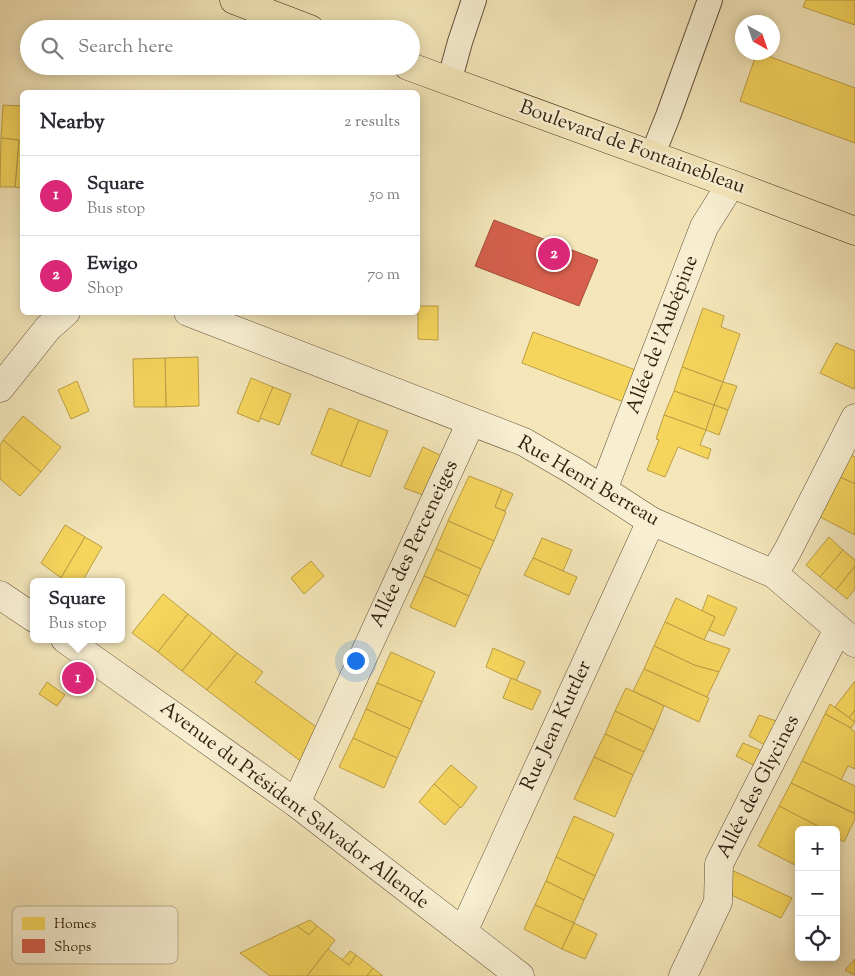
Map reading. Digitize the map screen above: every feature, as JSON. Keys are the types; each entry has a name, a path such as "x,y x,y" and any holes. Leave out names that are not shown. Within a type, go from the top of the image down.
{"main road":[{"path":"234,0 286,20"},
{"name":"Boulevard de Fontainebleau","path":"420,71 855,231"}],"street":[{"name":"Allée de l'Aubépine","path":"603,490 704,227 731,184"},
{"path":"0,388 48,328 63,315"},
{"name":"Rue Henri Berreau","path":"196,315 524,442 574,470 651,521 774,574 846,636"},
{"path":"774,574 793,542 855,418"},
{"name":"Allée des Perceneiges","path":"296,803 472,422"},
{"name":"Rue Jean Kuttler","path":"463,932 651,521"},
{"path":"0,595 30,615"},
{"name":"Allée des Glycines","path":"683,976 718,902 719,864 846,636"},
{"name":"Avenue du Président Salvador Allende","path":"71,643 296,803 520,976"}],"lane":[{"path":"449,82 474,0"},
{"path":"652,156 710,0"}],"building: Homes":[{"path":"806,0 855,0 855,25 803,7"},
{"path":"754,60 779,60 855,88 855,143 740,101"},
{"path":"3,105 20,106 20,188 15,187 19,140 1,138"},
{"path":"1,138 19,140 15,187 0,187"},
{"path":"420,306 438,306 438,340 418,339"},
{"path":"703,308 724,316 721,327 740,334 723,382 682,367"},
{"path":"533,332 641,372 629,404 522,363"},
{"path":"836,343 855,351 854,389 820,373"},
{"path":"198,357 199,406 166,407 165,358"},
{"path":"165,358 166,407 134,407 133,359"},
{"path":"682,367 723,382 714,405 674,391"},
{"path":"251,378 273,387 259,422 237,413"},
{"path":"77,381 89,411 71,419 58,390"},
{"path":"723,382 737,386 728,410 714,405"},
{"path":"273,387 291,394 279,425 260,418"},
{"path":"674,391 714,405 706,430 664,415"},
{"path":"714,405 728,410 719,435 706,430"},
{"path":"329,408 359,420 341,466 311,454"},
{"path":"664,415 706,430 700,445 711,449 708,459 678,447 665,477 647,470 659,440 656,439"},
{"path":"23,416 61,447 41,472 3,440"},
{"path":"359,420 388,431 370,477 341,466"},
{"path":"3,440 41,472 20,496 0,479 0,445"},
{"path":"423,447 444,457 426,496 404,488"},
{"path":"851,455 855,457 855,484 840,477"},
{"path":"469,476 502,489 495,507 506,512 494,541 448,521"},
{"path":"840,477 855,484 855,535 820,517"},
{"path":"502,489 513,494 505,511 495,507"},
{"path":"448,521 494,541 481,569 436,549"},
{"path":"65,525 85,537 61,578 41,563"},
{"path":"85,537 102,547 84,578 61,578"},
{"path":"829,537 843,550 820,577 806,565"},
{"path":"542,538 572,550 563,571 533,558"},
{"path":"436,549 481,569 469,596 424,576"},
{"path":"843,550 855,560 855,566 836,590 820,577"},
{"path":"533,558 577,577 569,595 524,575"},
{"path":"311,561 324,576 304,594 291,578"},
{"path":"855,566 855,589 847,599 836,590"},
{"path":"424,576 469,596 455,627 410,607"},
{"path":"163,594 188,614 158,652 132,633"},
{"path":"708,595 737,608 724,636 709,630 715,617 702,611"},
{"path":"676,598 715,617 704,640 665,622"},
{"path":"188,614 212,633 182,671 158,652"},
{"path":"665,622 704,640 730,649 719,672 694,665 654,646"},
{"path":"212,633 237,653 207,690 182,671"},
{"path":"654,646 694,665 719,672 707,697 644,669"},
{"path":"493,648 525,662 516,681 486,667"},
{"path":"391,652 435,672 422,702 377,683"},
{"path":"237,653 263,672 255,682 319,729 303,763 207,690"},
{"path":"644,669 709,698 699,722 633,691"},
{"path":"511,678 541,691 532,710 503,698"},
{"path":"855,681 855,710 849,718 835,707"},
{"path":"47,682 65,695 57,706 39,694"},
{"path":"377,683 422,702 410,729 366,709"},
{"path":"626,688 664,706 654,730 615,711"},
{"path":"830,704 855,722 851,728 825,714"},
{"path":"366,709 410,729 397,758 353,738"},
{"path":"855,710 855,722 849,718"},
{"path":"615,711 654,730 644,752 605,734"},
{"path":"825,714 855,732 855,769 848,766 841,780 802,761"},
{"path":"759,715 782,723 770,748 749,736"},
{"path":"605,734 644,752 633,775 594,757"},
{"path":"353,738 397,758 384,788 339,767"},
{"path":"743,743 767,753 759,768 736,756"},
{"path":"594,757 633,775 615,817 574,799"},
{"path":"802,761 855,786 854,813 791,783"},
{"path":"451,765 477,787 461,808 434,784"},
{"path":"791,783 855,814 855,819 844,842 840,840 840,826 817,826 779,806"},
{"path":"434,784 460,807 445,825 419,802"},
{"path":"779,806 818,826 795,826 795,865 758,846"},
{"path":"574,816 614,834 595,876 556,857"},
{"path":"556,857 595,876 584,900 546,881"},
{"path":"727,868 792,898 781,918 727,893"},
{"path":"546,881 584,900 574,923 535,905"},
{"path":"535,905 574,923 562,949 524,929"},
{"path":"310,920 317,926 309,935 297,926"},
{"path":"574,923 597,934 585,959 562,949"},
{"path":"297,926 309,935 317,926 335,940 307,976 270,976 240,953"},
{"path":"328,949 349,965 356,955 373,968 367,976 307,976"},
{"path":"350,951 356,955 349,965 342,960"},
{"path":"855,959 855,975 845,970"},
{"path":"373,968 383,976 367,976"}],"building: Shops":[{"path":"494,220 598,260 579,306 475,266"}],"place":[{"name":"Ewigo","path":"554,254"},
{"name":"Square","path":"78,678"}]}
